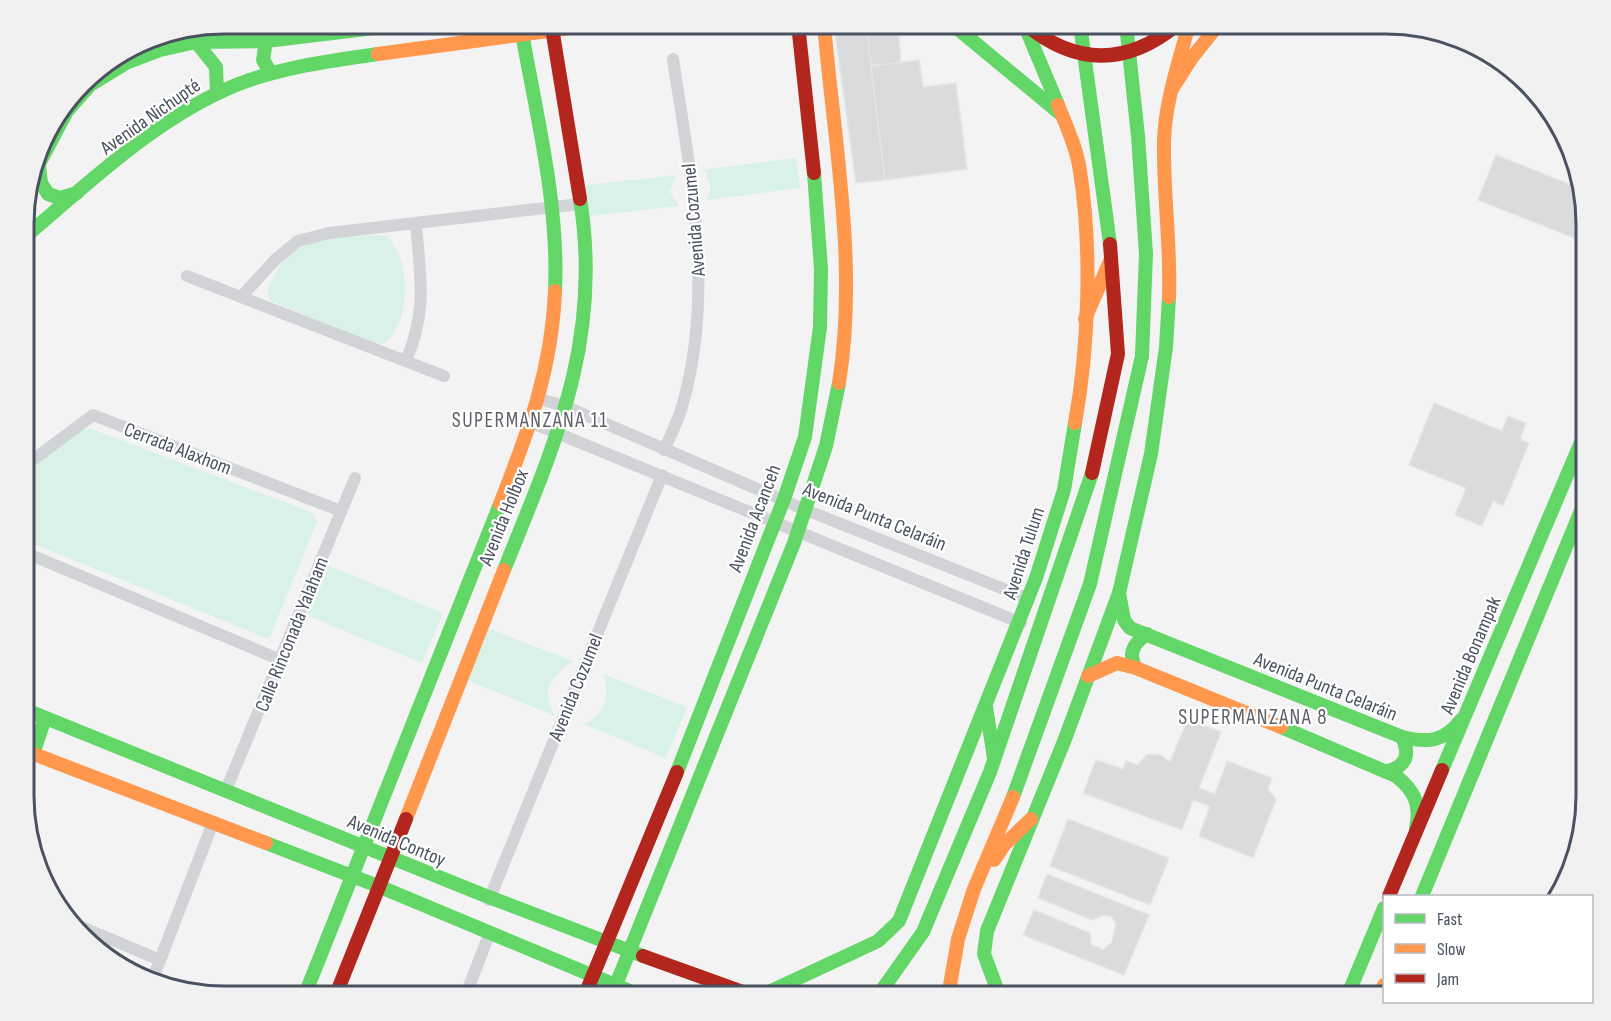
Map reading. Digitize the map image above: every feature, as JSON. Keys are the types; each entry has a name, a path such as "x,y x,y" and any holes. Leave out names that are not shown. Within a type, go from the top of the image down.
{"street":[{"name":"Avenida Acanceh","path":"588,987 693,732 784,500 805,437 820,327 818,210 799,34"},
{"path":"615,987 799,533 825,451 839,381 845,324 842,201 825,34"},
{"path":"965,34 1062,115"},
{"name":"Avenida Tulum","path":"780,987 878,941 899,921 1020,623 1064,490 1084,373 1086,248 1080,169 1062,115 1029,34"},
{"path":"1038,34 1048,42 1084,56 1103,57 1130,54 1166,34"},
{"name":"Avenida Tulum","path":"884,986 923,932 994,761 1089,484 1118,354 1112,256 1081,34"},
{"path":"950,986 958,939 974,889 1010,808 1090,584 1142,356 1146,254 1127,34"},
{"path":"996,986 984,954 984,942 1119,593 1151,454 1166,347 1170,270 1164,141 1172,89 1186,34"},
{"path":"1172,89 1191,59 1211,34"},
{"path":"265,35 263,60 271,73"},
{"name":"Avenida Nichupté","path":"116,70 160,50 196,42 266,41 317,35"},
{"name":"Avenida Nichupté","path":"35,229 171,120 217,93 271,73 303,65 510,35"},
{"name":"Avenida Holbox","path":"308,987 532,423 554,343 558,292 552,207 522,35"},
{"name":"Avenida Holbox","path":"338,987 567,407 582,340 586,286 585,231 553,35"},
{"path":"187,38 196,42 216,67 217,93"},
{"name":"Avenida Cozumel","path":"664,450 683,404 697,326 700,269 693,188 673,59"},
{"path":"39,183 47,194 60,198 78,193"},
{"path":"242,296 275,260 298,241 329,233 580,204"},
{"path":"406,361 418,332 422,301 416,223"},
{"path":"1085,319 1112,256"},
{"path":"188,276 444,376"},
{"name":"Avenida Punta Celaráin","path":"540,399 567,407 806,510 1029,599"},
{"name":"Cerrada Alaxhom","path":"35,458 93,415 341,511"},
{"path":"532,423 559,432 1020,623"},
{"name":"Avenida Bonampak","path":"1390,895 1576,454"},
{"name":"Avenida Cozumel","path":"489,900 662,475"},
{"name":"Calle Rinconada Yalaham","path":"226,790 355,478"},
{"path":"1423,895 1576,523"},
{"path":"35,557 281,660"},
{"name":"Avenida Punta Celaráin","path":"1119,593 1124,620 1130,628 1402,737 1423,742 1438,740 1450,735 1467,711"},
{"path":"1136,668 1131,661 1131,650 1135,642 1146,634"},
{"path":"1088,676 1117,663 1136,668 1388,771 1406,781 1415,796 1420,813 1413,839"},
{"path":"986,707 994,761"},
{"name":"Avenida Contoy","path":"35,714 226,790 489,900 630,954 726,987"},
{"path":"35,739 45,718"},
{"path":"1388,771 1400,768 1408,760 1409,750 1402,737"},
{"path":"35,754 212,825 378,886 593,976 607,987"},
{"path":"974,889 1004,845 1031,819"},
{"path":"155,973 212,825"},
{"path":"1352,986 1383,910"},
{"path":"89,930 160,960"},
{"path":"469,987 490,932"}],"green space":[{"path":"796,158 800,188 706,200 711,188 706,173 702,170"},
{"path":"676,175 670,192 679,206 582,217 579,186"},
{"path":"374,235 387,236 401,260 404,275 404,306 400,321 384,344 372,343 271,301 267,292 275,274 285,260 296,251 308,244 323,240"},
{"path":"89,428 311,512 317,521 269,639 35,545 35,464 82,430"},
{"path":"327,565 443,613 422,663 306,615"},
{"path":"484,627 573,661 554,679 548,691 548,699 555,716 462,678"},
{"path":"603,674 687,707 666,758 583,724 597,715 604,704 606,689"}],"building":[{"path":"835,34 868,34 885,180 856,183"},
{"path":"868,34 899,34 901,63 871,66"},
{"path":"919,60 923,87 956,83 967,169 885,180 871,66"},
{"path":"1496,155 1572,185 1576,212 1576,239 1478,200"},
{"path":"1434,403 1502,431 1508,416 1526,423 1520,439 1529,443 1503,506 1493,501 1482,526 1455,515 1466,488 1409,465"},
{"path":"1188,719 1221,732 1199,788 1215,794 1227,761 1272,778 1268,789 1276,800 1253,858 1199,836 1210,806 1193,800 1182,830 1083,793 1096,760 1123,769 1126,761 1138,765 1147,754 1161,755 1170,762"},
{"path":"1068,819 1169,858 1150,905 1050,866"},
{"path":"1047,874 1149,915 1124,975 1023,935 1034,910 1090,933 1091,944 1103,950 1112,942 1116,924 1112,917 1104,915 1092,920 1038,898"}],"traffic: fast":[{"path":"965,34 1062,115"},
{"path":"1028,34 1058,105"},
{"path":"1081,34 1110,244"},
{"path":"1013,797 1090,584 1142,356 1146,254 1138,136 1127,34"},
{"path":"117,68 160,50 196,42 266,41 317,35"},
{"path":"522,35 550,194 554,226 555,291"},
{"path":"187,38 196,42"},
{"path":"266,41 263,60 271,73"},
{"path":"196,42 216,67 217,93"},
{"path":"35,228 125,152 207,99 236,85 270,74 306,65 378,54"},
{"path":"677,772 784,499 805,437 820,327 821,269 814,173"},
{"path":"41,179 48,194 60,198 77,193"},
{"path":"504,570 557,434 580,345 585,299 585,250 580,199"},
{"path":"996,986 984,954 987,931 1065,739 1119,593 1151,454 1166,347 1169,297"},
{"path":"615,987 794,543 826,446 839,383"},
{"path":"780,987 878,941 899,921 1036,578 1064,490 1075,423"},
{"path":"1442,770 1576,454"},
{"path":"884,986 923,932 990,772 1092,473"},
{"path":"308,987 500,504"},
{"path":"1422,895 1576,523"},
{"path":"1119,593 1124,620 1130,628 1402,737 1420,740 1442,737 1461,720"},
{"path":"1136,668 1132,658 1133,649 1147,634"},
{"path":"986,707 994,758"},
{"path":"35,714 481,894 643,956"},
{"path":"35,748 45,718"},
{"path":"1281,727 1396,776 1408,787 1415,799 1418,812 1416,828"},
{"path":"1388,771 1403,763 1406,749 1402,737"},
{"path":"266,843 378,886 619,987"},
{"path":"1352,986 1383,910"}],"traffic: slow":[{"path":"825,34 845,249 844,339 839,383"},
{"path":"1169,297 1164,141 1173,82 1186,34"},
{"path":"1172,89 1191,59 1211,34"},
{"path":"378,54 521,35"},
{"path":"1058,105 1079,163 1086,232 1086,330 1075,423"},
{"path":"1085,319 1111,259"},
{"path":"500,504 529,426 544,374 553,320 555,291"},
{"path":"406,819 504,570"},
{"path":"1088,676 1117,663 1136,668 1281,727"},
{"path":"35,754 266,843"},
{"path":"950,986 958,939 974,889 1013,797"},
{"path":"994,860 1004,845 1031,819"}],"traffic: jam":[{"path":"799,34 814,173"},
{"path":"1039,34 1063,48 1082,54 1102,56 1121,54 1140,48 1164,34"},
{"path":"553,35 580,199"},
{"path":"1092,473 1118,354 1110,244"},
{"path":"1389,895 1442,770"},
{"path":"588,987 677,772"},
{"path":"339,987 406,819"},
{"path":"643,956 728,987"}],"district":[{"name":"SUPERMANZANA 11","path":"530,420"},
{"name":"SUPERMANZANA 8","path":"1253,717"}]}
